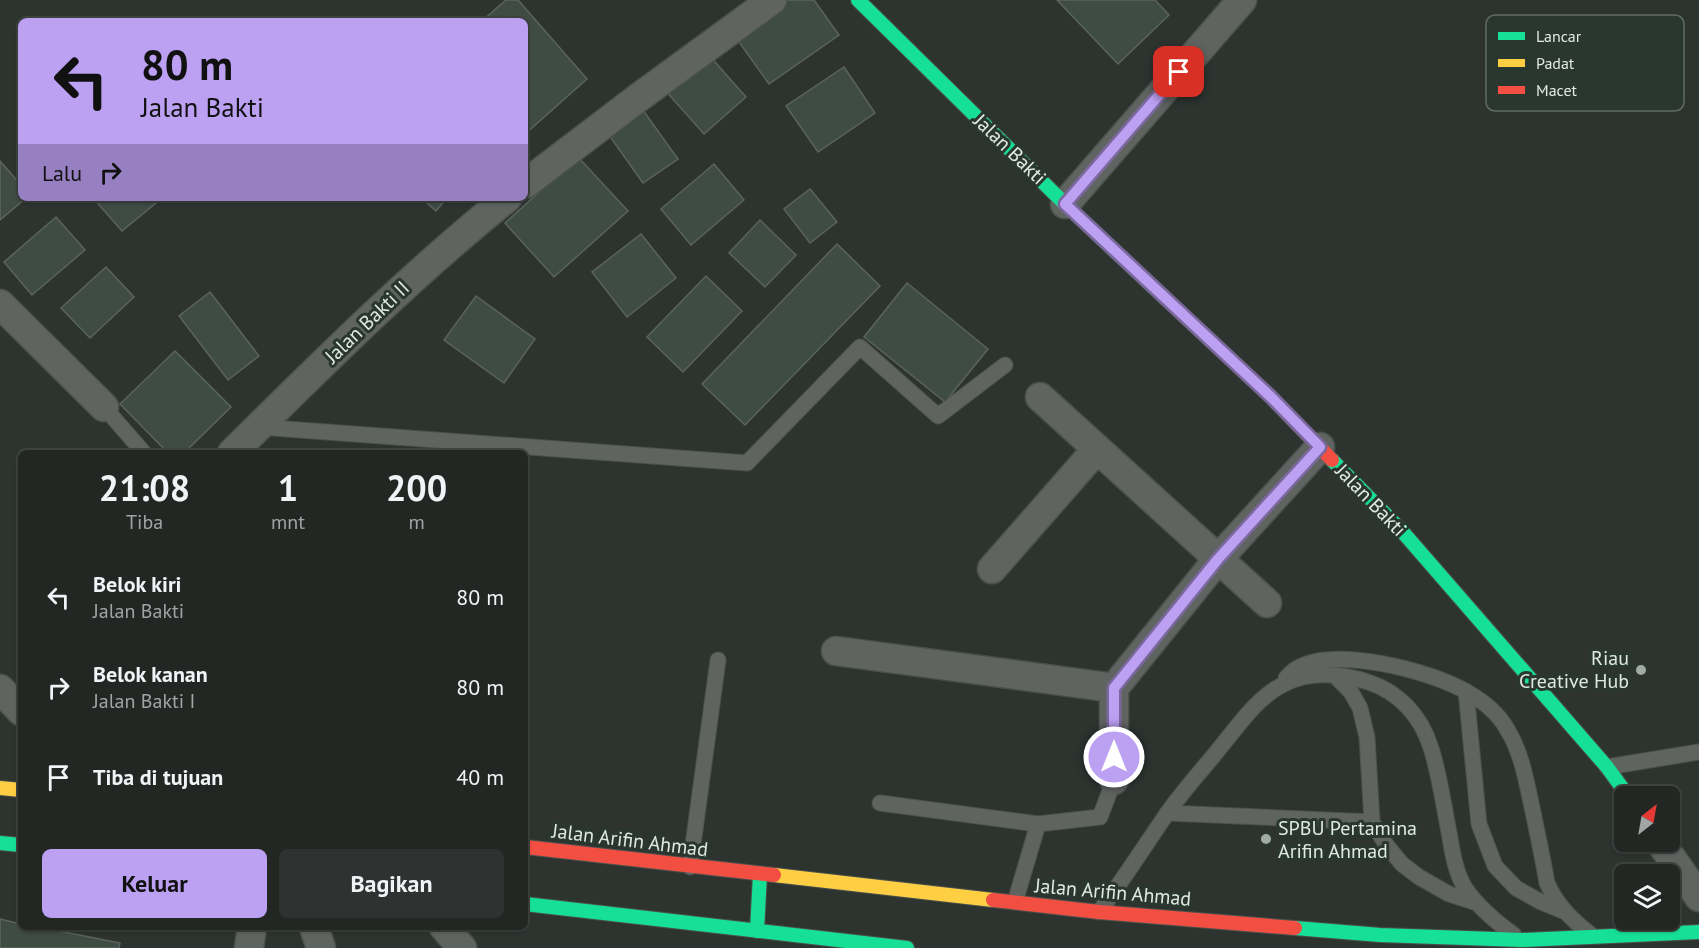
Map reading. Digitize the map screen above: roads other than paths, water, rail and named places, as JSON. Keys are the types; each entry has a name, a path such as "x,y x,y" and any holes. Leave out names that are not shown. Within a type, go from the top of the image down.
{"main road":[{"name":"Jalan Bakti","path":"858,0 1065,204 1271,397 1401,530 1607,767 1621,786"},
{"path":"0,788 18,790"},
{"path":"0,843 18,845"},
{"name":"Jalan Arifin Ahmad","path":"528,848 1099,912 1380,935 1522,940 1699,932"},
{"path":"756,931 760,874"},
{"path":"528,904 907,948"}],"street":[{"path":"528,182 772,0"},
{"path":"1065,204 1242,0"},
{"name":"Jalan Bakti II","path":"235,450 387,302 461,235 503,201"},
{"path":"0,304 104,407"},
{"path":"1040,397 1267,603"},
{"path":"1114,780 1114,688 1218,559 1320,447"},
{"path":"992,569 1097,449"},
{"path":"837,651 1114,688"},
{"path":"0,689 18,708"},
{"path":"1667,852 1699,897"},
{"path":"249,948 252,930"},
{"path":"315,930 321,948"},
{"path":"447,930 462,948"}],"lane":[{"path":"259,427 747,463 860,347 938,416 1005,365"},
{"path":"104,407 141,450"},
{"path":"1099,912 1131,870 1167,813 1252,709 1296,669 1313,662 1352,659 1413,671 1466,691 1492,709 1507,729 1522,761 1547,882 1554,898 1576,923 1595,937"},
{"path":"690,867 718,660"},
{"path":"1270,692 1299,678 1317,674 1334,675 1357,678 1383,687 1404,702 1417,718 1431,746 1456,868 1465,887 1477,903 1501,926 1522,940"},
{"path":"1334,675 1351,692 1360,708 1367,737 1372,822 1387,846 1402,864 1435,887 1477,903"},
{"path":"1466,691 1472,732 1479,824 1495,866 1516,888 1541,902 1564,911"},
{"path":"1607,767 1699,752"},
{"path":"880,803 1038,824 1100,817 1114,780"},
{"path":"1167,813 1372,822"},
{"path":"1014,903 1038,824"}],"place":[{"name":"Riau Creative Hub","path":"1641,670"},
{"name":"SPBU Pertamina Arifin Ahmad","path":"1266,839"}]}
